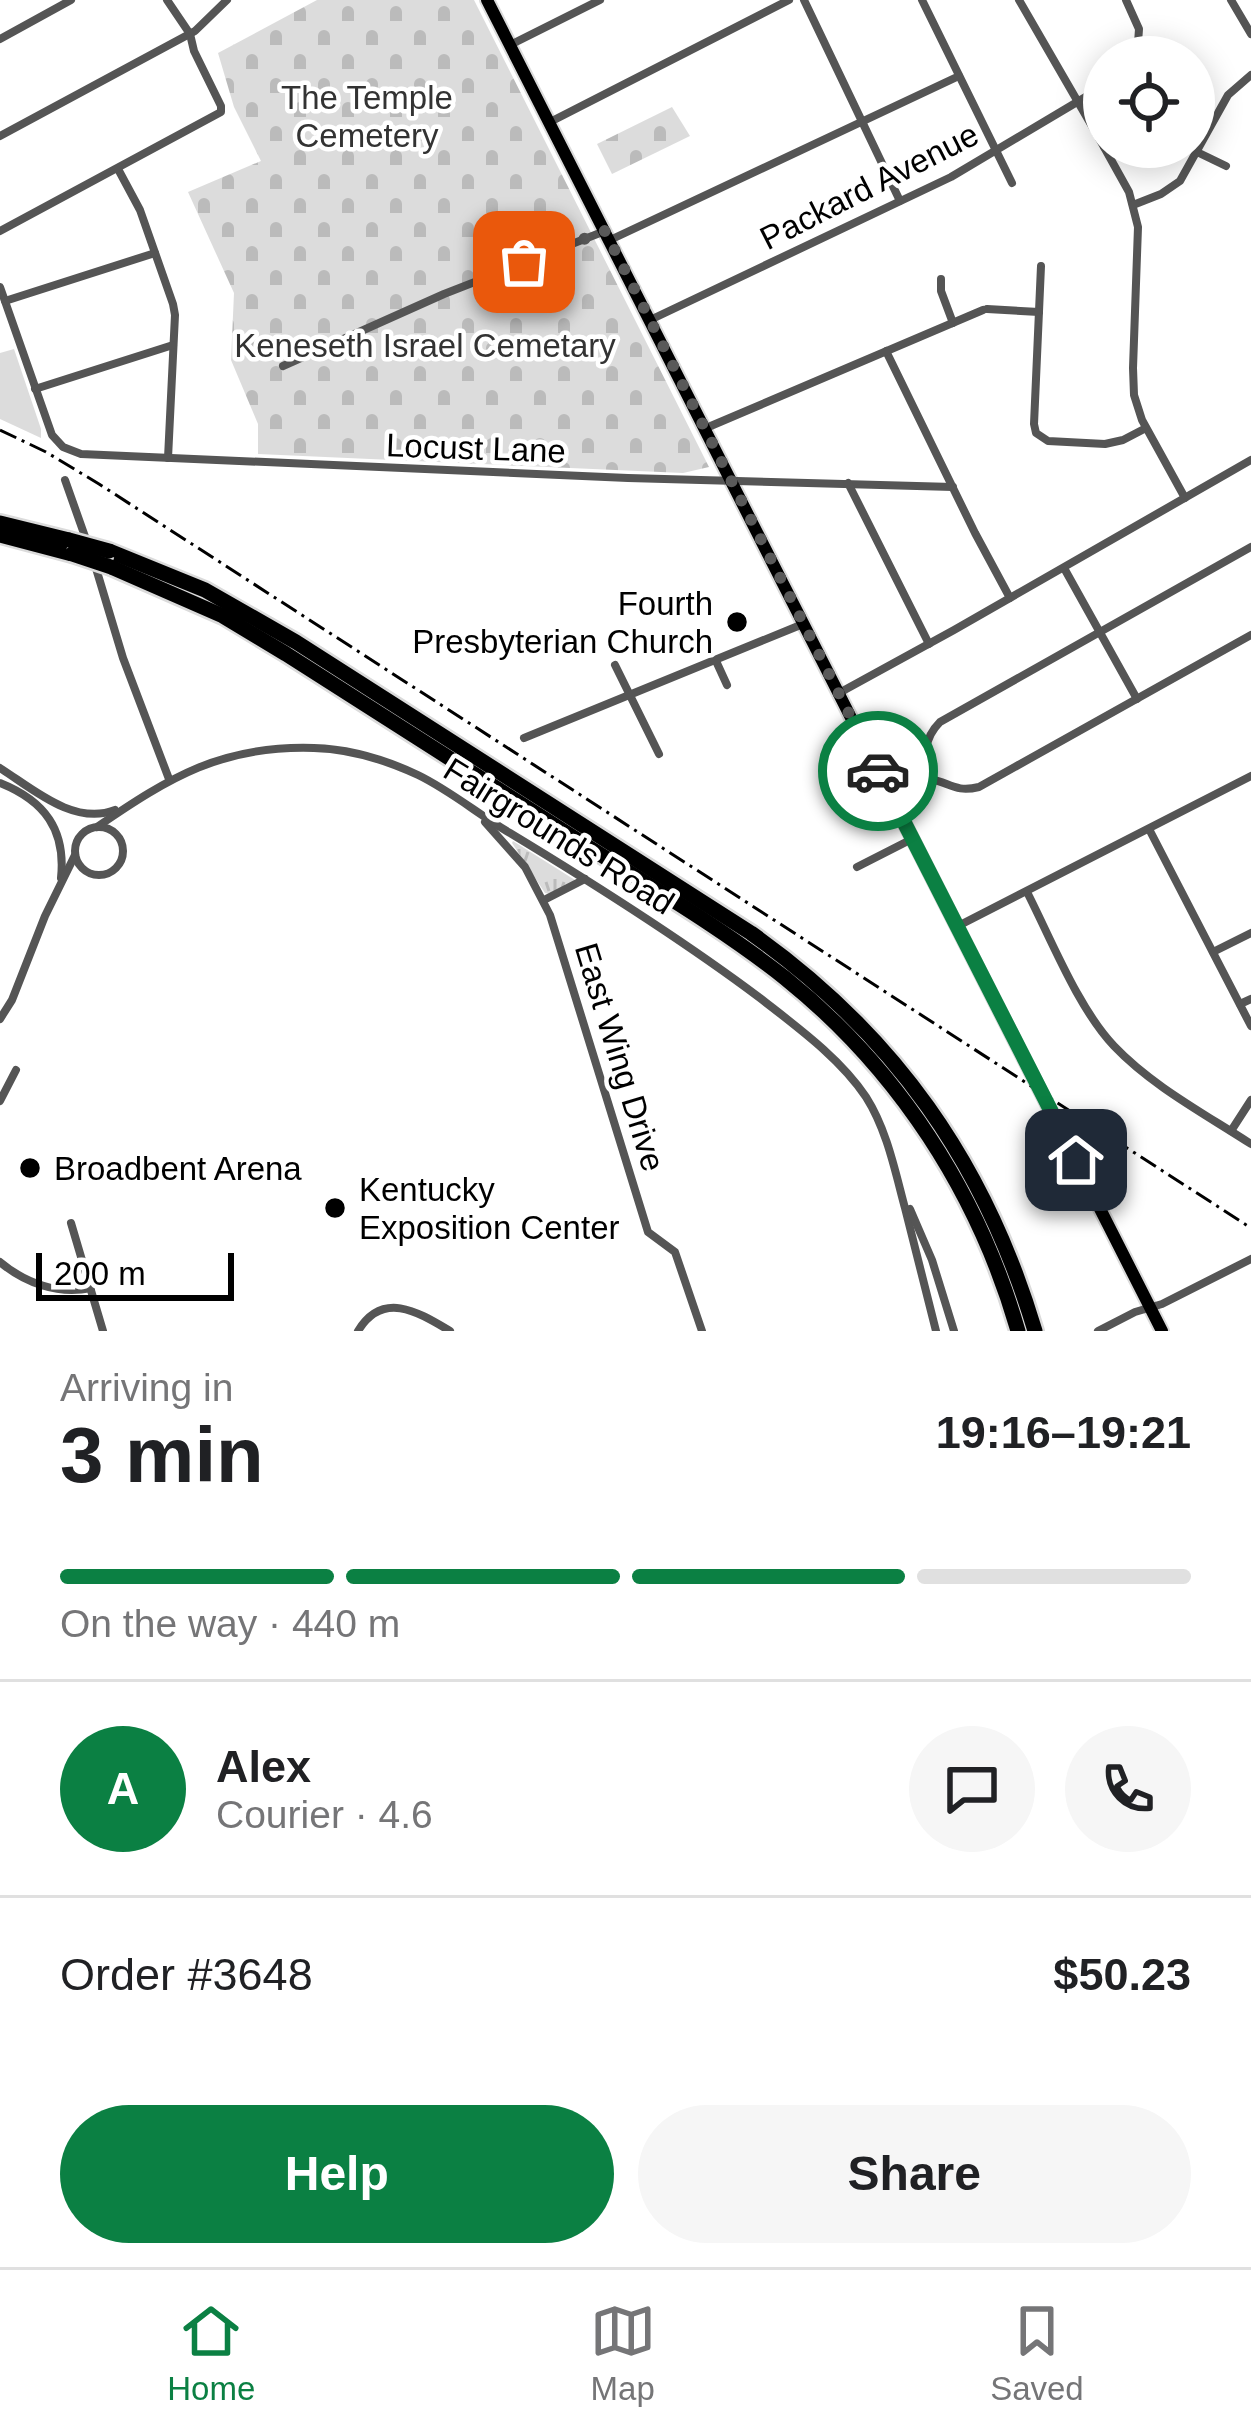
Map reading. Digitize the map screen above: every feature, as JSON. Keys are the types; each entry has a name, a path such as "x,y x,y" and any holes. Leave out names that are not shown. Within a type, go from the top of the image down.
{"highway":[{"path":"0,524 205,590 296,642 803,971 865,1029 944,1128 995,1220 1035,1331"},
{"path":"0,535 71,547"},
{"path":"110,559 286,654 785,978 869,1058 938,1149 983,1234 1018,1331"}],"main road":[{"path":"488,0 1162,1331"}],"street":[{"path":"0,39 71,0"},
{"path":"0,231 222,110 190,34 167,0"},
{"path":"0,136 190,34 227,0"},
{"path":"510,45 600,0"},
{"path":"550,122 789,0"},
{"path":"804,0 900,200"},
{"path":"922,0 1012,182"},
{"path":"1019,0 1083,111"},
{"path":"1126,0 1139,36"},
{"path":"1232,0 1251,34"},
{"path":"1215,118 1228,94 1251,75"},
{"path":"283,366 444,294 607,236 959,76"},
{"name":"Packard Avenue","path":"650,320 951,177 1083,98"},
{"path":"1215,161 1226,166"},
{"path":"1117,168 1133,205 1139,241 1134,395 1146,428 1185,498"},
{"path":"1133,205 1175,186 1188,168"},
{"path":"118,169 140,210 173,304 168,458"},
{"path":"5,301 155,254"},
{"path":"1041,266 1034,424 1038,436 1048,442 1105,444 1146,428"},
{"path":"941,279 940,291 953,323"},
{"path":"0,287 35,389 173,345"},
{"path":"704,428 985,309 1039,312"},
{"path":"886,351 1010,598"},
{"name":"Locust Lane","path":"35,389 52,435 69,450 85,454 953,488"},
{"path":"838,693 1251,460"},
{"path":"65,481 169,779"},
{"path":"848,483 928,644"},
{"path":"928,779 926,744 940,722 1251,547"},
{"path":"1064,568 1137,699"},
{"path":"524,739 803,624"},
{"path":"889,793 928,779 958,790 979,788 1251,635"},
{"path":"716,661 727,686"},
{"path":"615,665 658,754"},
{"name":"Fairgrounds Road","path":"97,827 169,779 203,764 274,749 348,751 435,784 730,976 798,1028 847,1074 879,1122 936,1331"},
{"path":"0,768 53,802 86,815 128,806"},
{"path":"957,927 1251,776"},
{"path":"0,783 47,816 62,846 61,884"},
{"name":"East Wing Drive","path":"469,808 511,850 544,900 649,1232 675,1252 702,1331"},
{"path":"0,1019 21,981 78,839 89,829 105,827 118,836 123,850 118,865 97,874 82,868 75,854"},
{"path":"1149,829 1251,1026"},
{"path":"857,867 912,838"},
{"path":"544,900 586,879"},
{"path":"1027,892 1107,1038 1140,1069 1251,1144"},
{"path":"1213,952 1251,932"},
{"path":"1240,1004 1251,999"},
{"path":"0,1101 16,1070"},
{"path":"1231,1131 1251,1100"},
{"path":"898,1183 932,1260 954,1331"},
{"path":"71,1223 103,1331"},
{"path":"0,1262 19,1276 51,1288 91,1288"},
{"path":"1098,1331 1250,1262"},
{"path":"358,1331 376,1313 400,1308 420,1313 449,1331"}],"green space":[{"path":"317,0 474,0 709,467 683,473 258,454 258,424 231,360 234,293 188,192 261,161 234,107 218,53"},
{"path":"672,107 690,136 612,174 597,144"},
{"path":"14,349 41,438 0,419 0,353"},
{"path":"513,841 575,880 574,882 545,893"}],"railway":[{"path":"0,430 99,484 1251,1228"}],"way so far":[{"path":"524,262 605,231 878,771"}],"place":[{"name":"Fourth Presbyterian Church","path":"737,622"},
{"name":"Broadbent Arena","path":"30,1168"},
{"name":"Kentucky Exposition Center","path":"335,1208"}],"route":[{"path":"878,771 1076,1160"}],"park label":[{"name":"The Temple Cemetery","path":"367,116"},
{"name":"Keneseth Israel Cemetary","path":"425,345"}]}
